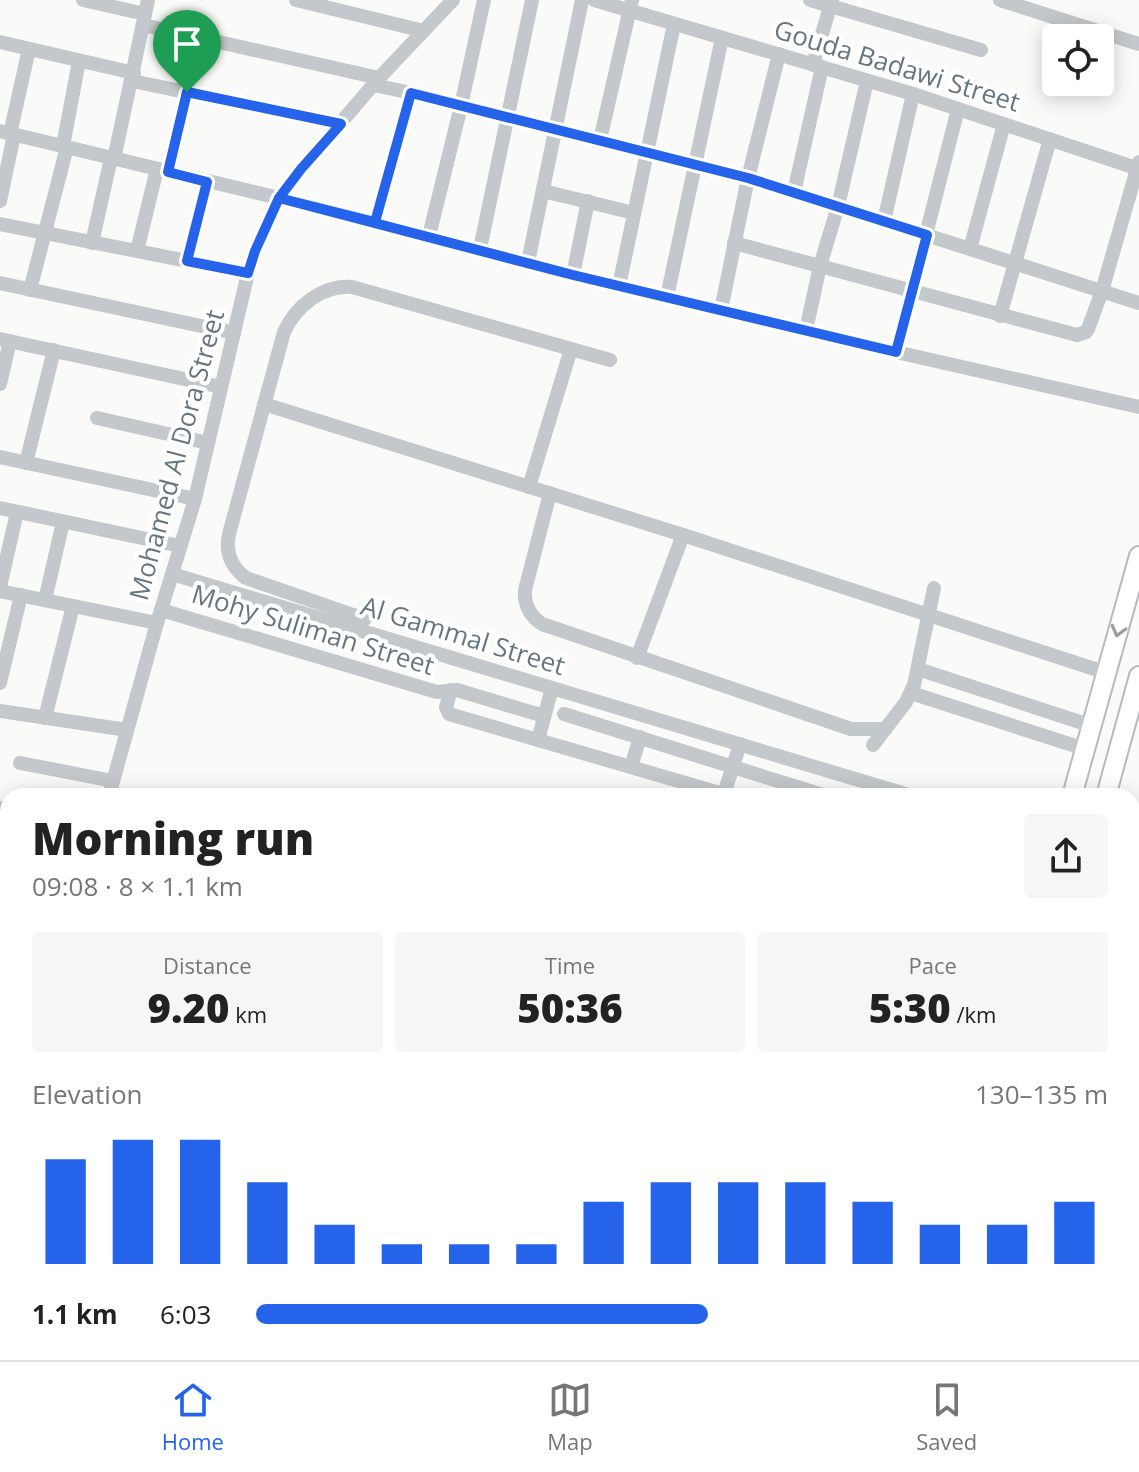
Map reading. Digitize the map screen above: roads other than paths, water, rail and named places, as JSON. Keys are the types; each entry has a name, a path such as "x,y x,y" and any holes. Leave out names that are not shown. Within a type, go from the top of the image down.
{"main road":[{"path":"1074,788 1139,556"},
{"path":"1108,788 1139,676"}],"street":[{"path":"83,0 145,13 411,93 748,178 1139,303"},
{"path":"296,0 424,31"},
{"name":"Mohamed Al Dora Street","path":"111,788 195,499 255,251 279,198 301,169 376,82 453,0"},
{"path":"429,236 484,0"},
{"path":"480,249 532,0"},
{"path":"528,262 582,0"},
{"name":"Gouda Badawi Street","path":"594,0 630,5 674,24 913,94 1138,166"},
{"path":"810,0 831,3 981,50"},
{"path":"1000,0 1139,44"},
{"path":"794,192 831,3"},
{"path":"600,140 630,5"},
{"path":"92,243 133,77 145,13"},
{"path":"619,286 674,24"},
{"path":"667,297 722,38"},
{"path":"0,42 187,92 341,124"},
{"path":"0,201 8,133 29,49"},
{"path":"721,310 748,178 779,54"},
{"path":"30,290 65,147 79,61"},
{"path":"806,330 867,81"},
{"path":"137,251 187,92"},
{"path":"375,222 411,93"},
{"path":"884,221 913,94"},
{"path":"896,352 958,109"},
{"path":"970,249 1004,124"},
{"path":"8,133 375,222 573,275 1139,407"},
{"path":"1000,316 1050,139"},
{"path":"734,243 1072,335 1082,334 1088,329 1102,291 1138,166"},
{"path":"187,261 207,182"},
{"path":"543,191 634,213"},
{"path":"573,275 588,201"},
{"path":"0,224 248,273"},
{"path":"0,283 234,333"},
{"path":"365,619 246,578 231,562 228,548 229,534 284,332 299,309 326,290 352,287 610,360"},
{"path":"0,384 5,340 221,387"},
{"path":"529,487 571,349"},
{"path":"26,463 54,350"},
{"path":"264,404 683,535 1107,673"},
{"path":"97,418 208,443"},
{"path":"0,457 195,499"},
{"path":"550,493 525,590 528,610 542,624 851,729 885,729"},
{"path":"0,508 180,546"},
{"path":"0,589 17,512"},
{"path":"45,600 63,522"},
{"path":"637,658 683,535"},
{"name":"Al Gammal Street","path":"172,574 885,788"},
{"path":"873,745 911,693 934,588"},
{"name":"Mohy Suliman Street","path":"0,589 73,606 159,616 437,692 462,691 544,716"},
{"path":"0,683 21,595"},
{"path":"45,718 73,606"},
{"path":"918,669 1092,726"},
{"path":"538,740 552,688"},
{"path":"451,690 446,707 449,714 703,788"},
{"path":"911,693 1085,749"},
{"path":"0,711 127,730"},
{"path":"564,714 802,788"},
{"path":"687,752 694,731"},
{"path":"631,767 640,737"},
{"path":"729,788 740,744"},
{"path":"20,763 108,788"},
{"path":"830,788 835,773"}]}
